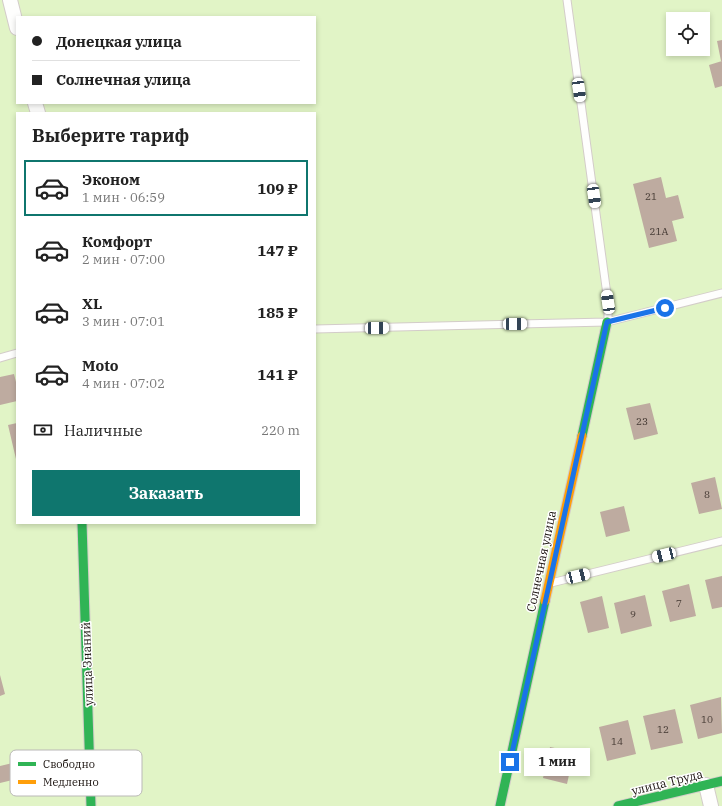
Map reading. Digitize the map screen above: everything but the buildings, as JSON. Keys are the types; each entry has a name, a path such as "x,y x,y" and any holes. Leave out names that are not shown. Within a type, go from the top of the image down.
{"street":[{"path":"10,0 16,24"},
{"name":"Солнечная улица","path":"500,806 607,322"},
{"name":"улица Знаний","path":"82,524 89,750"},
{"name":"улица Труда","path":"618,806 722,781"},
{"path":"706,785 711,806"},
{"name":"улица Знаний","path":"91,796 91,806"}],"lane":[{"path":"567,0 608,302 607,322"},
{"path":"316,330 607,322 722,293"},
{"path":"0,358 16,353"},
{"path":"549,584 722,541"}],"green space":[{"path":"0,0 722,0 722,806 0,806"}],"traffic: fast":[{"path":"582,436 607,322"},
{"path":"82,524 89,750"},
{"path":"500,806 545,601"},
{"path":"618,806 722,781"},
{"path":"91,796 91,806"}],"traffic: slow":[{"path":"545,601 582,436"}],"route":[{"path":"510,762 607,322 665,308"}]}
